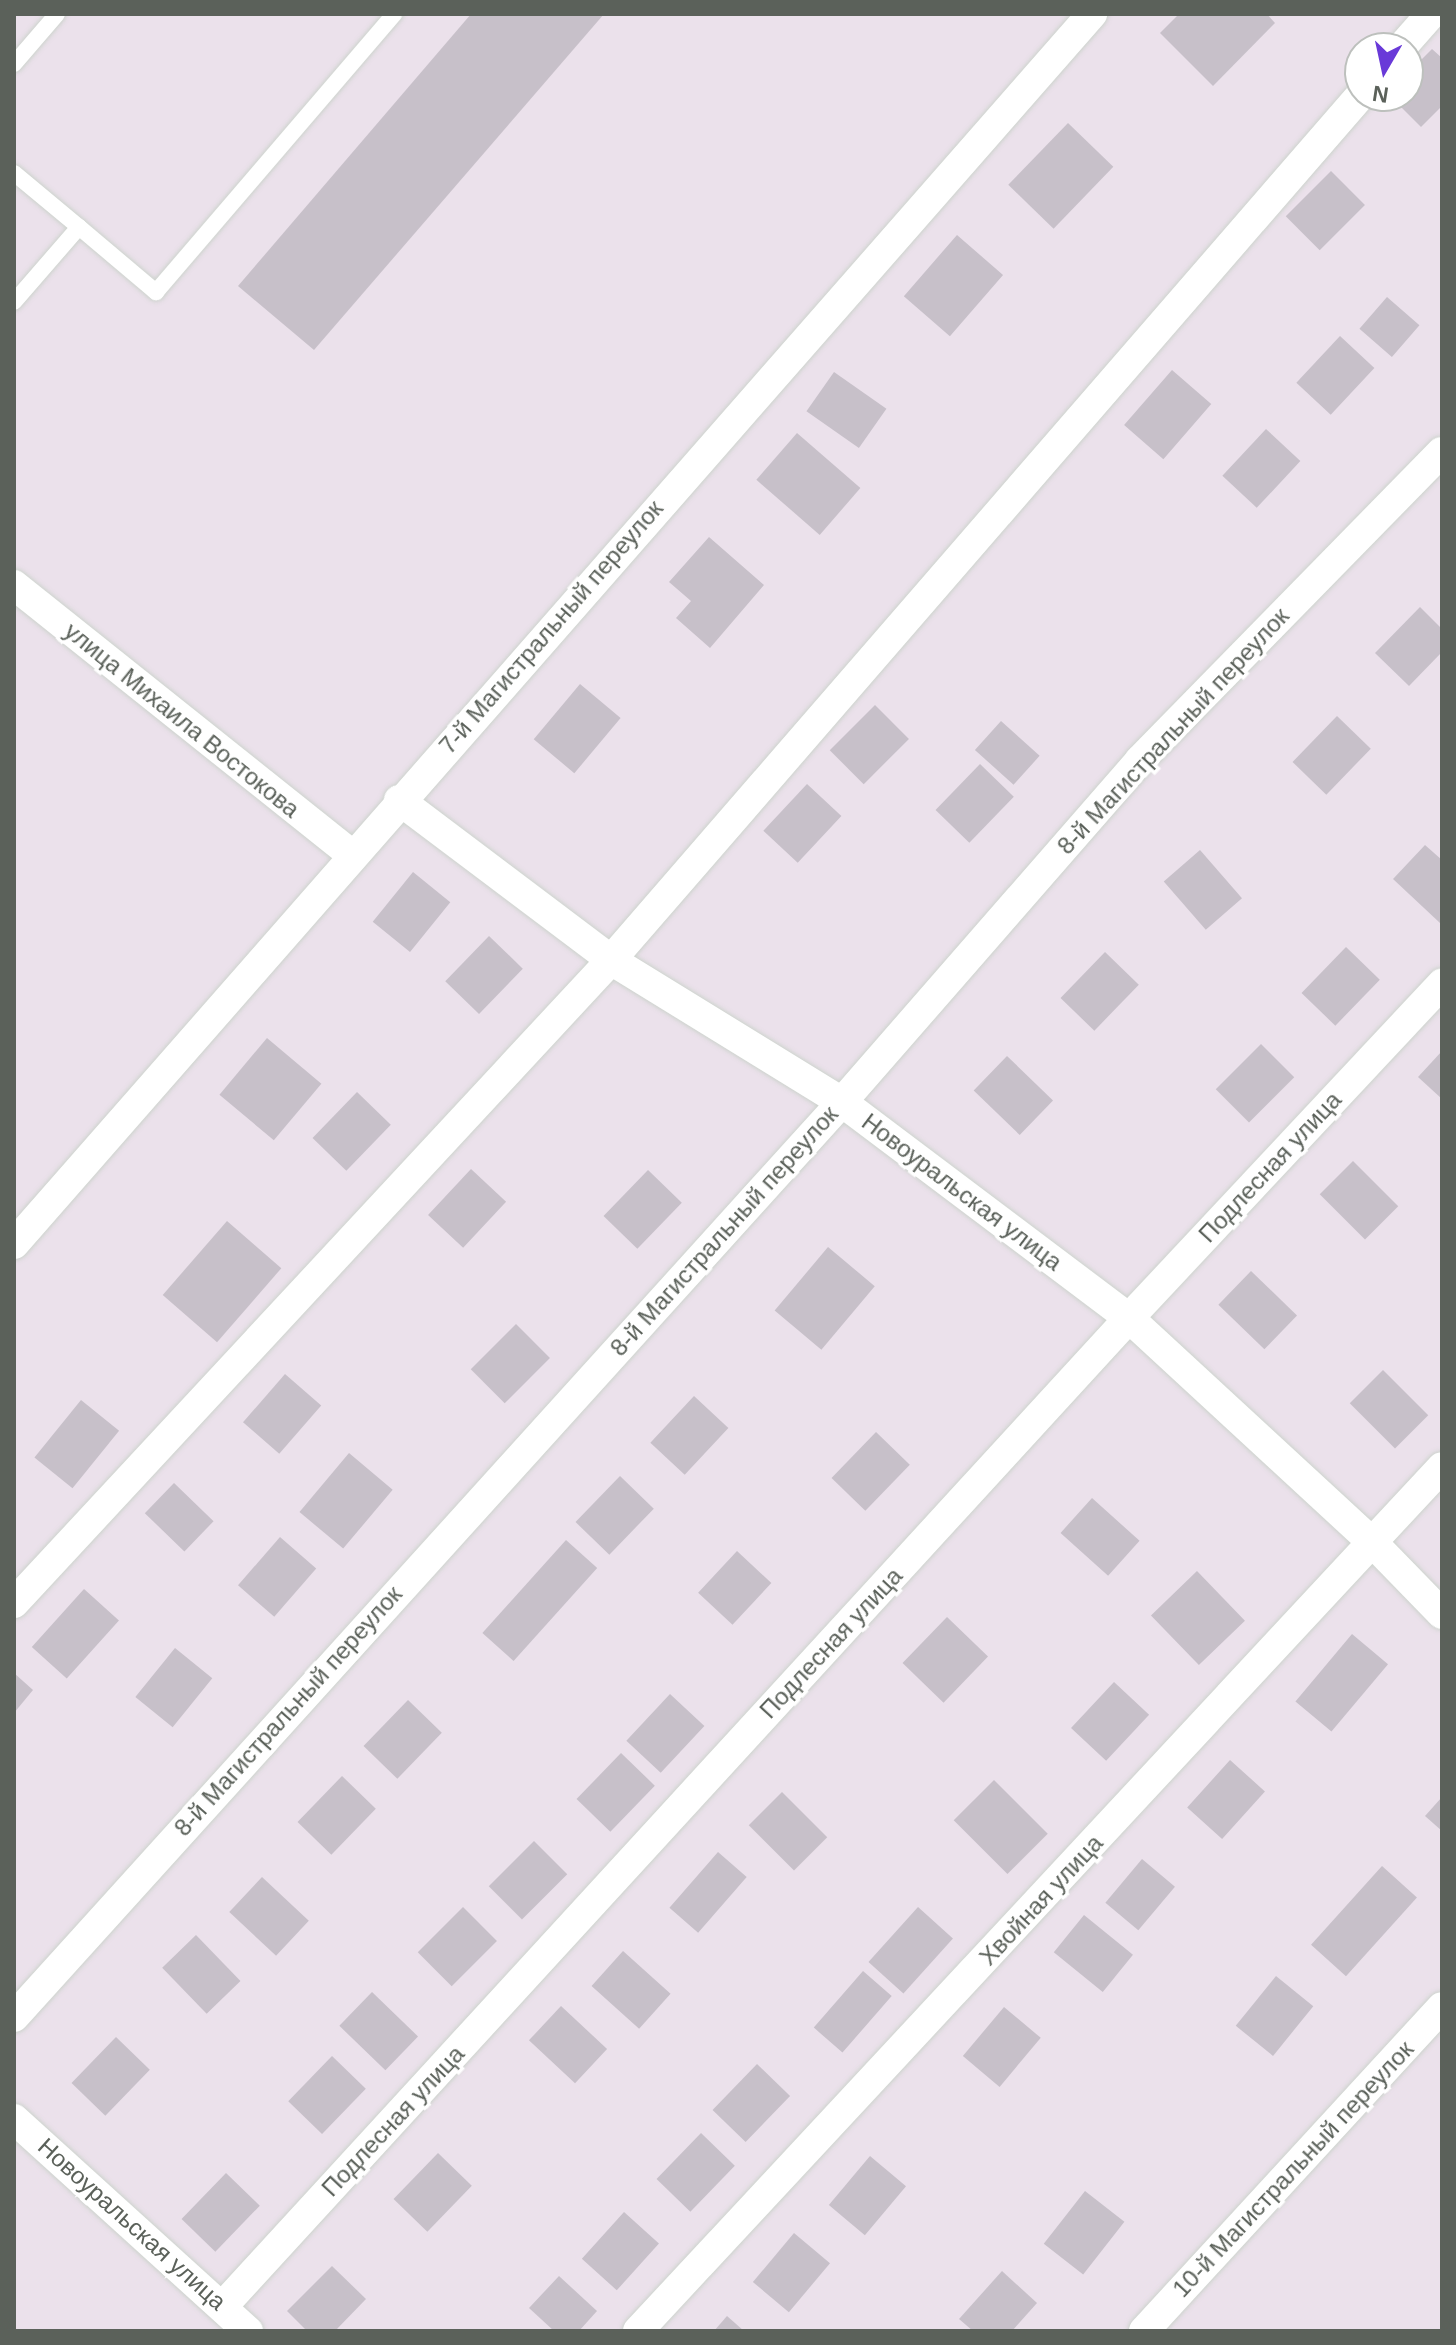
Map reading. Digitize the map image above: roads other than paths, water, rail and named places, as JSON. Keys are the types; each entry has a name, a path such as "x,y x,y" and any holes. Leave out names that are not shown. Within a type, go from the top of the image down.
{"street":[{"name":"7-й Магистральный переулок","path":"14,1244 351,854 1092,14"},
{"path":"1415,32 1431,14"},
{"path":"14,1603 611,960 1346,112"},
{"name":"8-й Магистральный переулок","path":"14,2017 842,1102 1140,760 1442,452"},
{"name":"улица Михаила Востокова","path":"14,585 351,854"},
{"name":"Новоуральская улица","path":"399,800 611,960 842,1102 1129,1318 1373,1543 1442,1614"},
{"name":"Подлесная улица","path":"223,2306 1129,1318 1442,984"},
{"name":"Хвойная улица","path":"638,2331 1442,1467"},
{"name":"10-й Магистральный переулок","path":"1144,2331 1442,2007"},
{"name":"Новоуральская улица","path":"14,2119 248,2331"}],"lane":[{"path":"14,64 57,14"},
{"path":"14,173 156,292 394,14"},
{"path":"14,302 79,227"}]}
